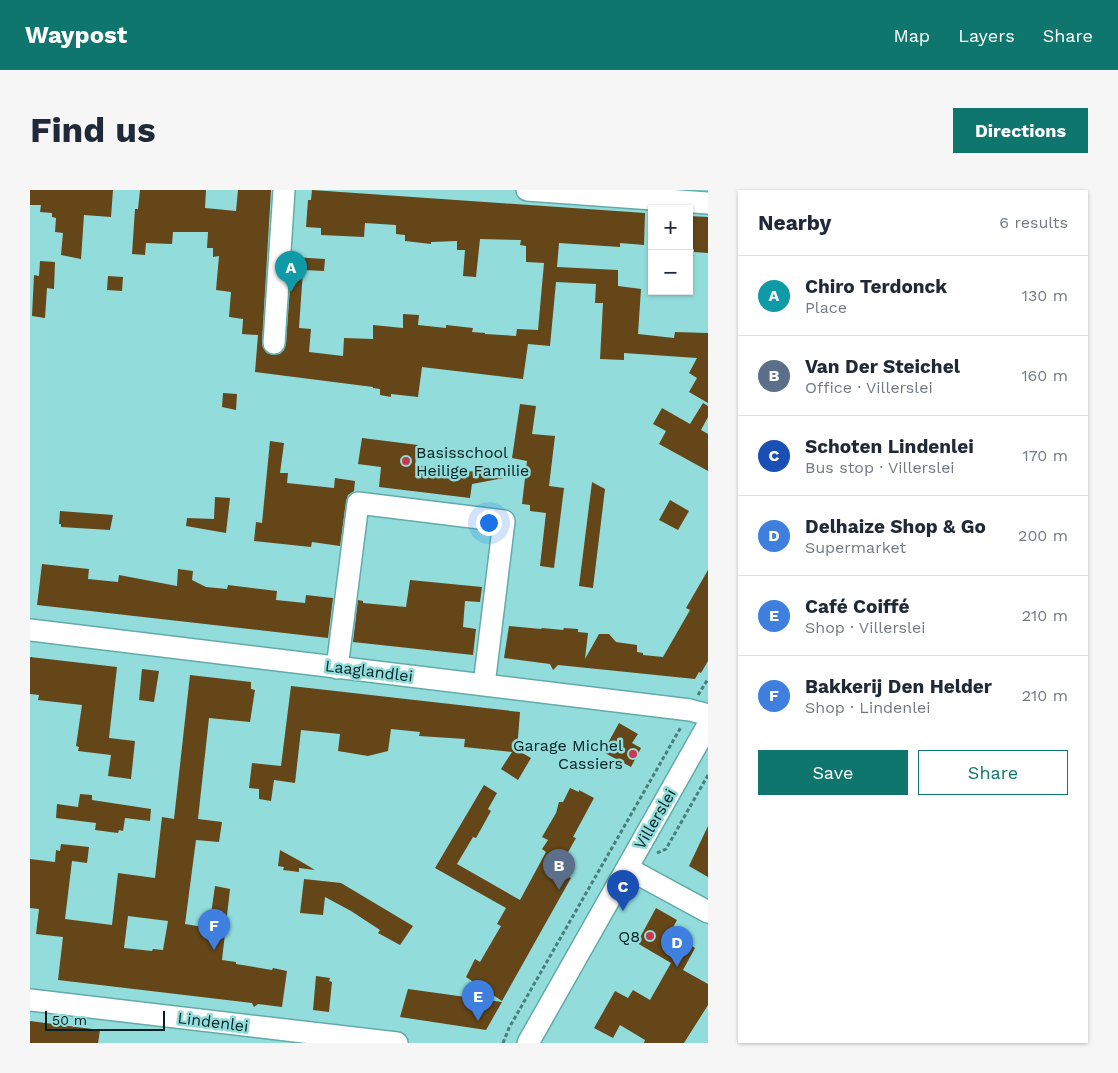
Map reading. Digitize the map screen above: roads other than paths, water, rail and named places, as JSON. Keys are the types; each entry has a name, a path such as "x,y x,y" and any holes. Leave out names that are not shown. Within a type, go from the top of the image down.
{"street":[{"path":"274,344 284,190"},
{"path":"527,190 708,202"},
{"path":"337,668 358,503 504,521 484,685"},
{"name":"Laaglandlei","path":"30,630 699,712"},
{"name":"Villerslei","path":"528,1043 708,725"},
{"path":"627,868 708,912"},
{"name":"Lindenlei","path":"30,1000 397,1043"}],"place":[{"name":"Chiro Terdonck","path":"291,292"},
{"name":"Basisschool Heilige Familie","path":"406,461"},
{"name":"Garage Michel Cassiers","path":"633,754"},
{"name":"Van Der Steichel","path":"559,890"},
{"name":"Schoten Lindenlei","path":"623,911"},
{"name":"Q8","path":"650,936"},
{"name":"Bakkerij Den Helder","path":"214,950"},
{"name":"Delhaize Shop & Go","path":"677,967"},
{"name":"Café Coiffé","path":"478,1021"}]}
